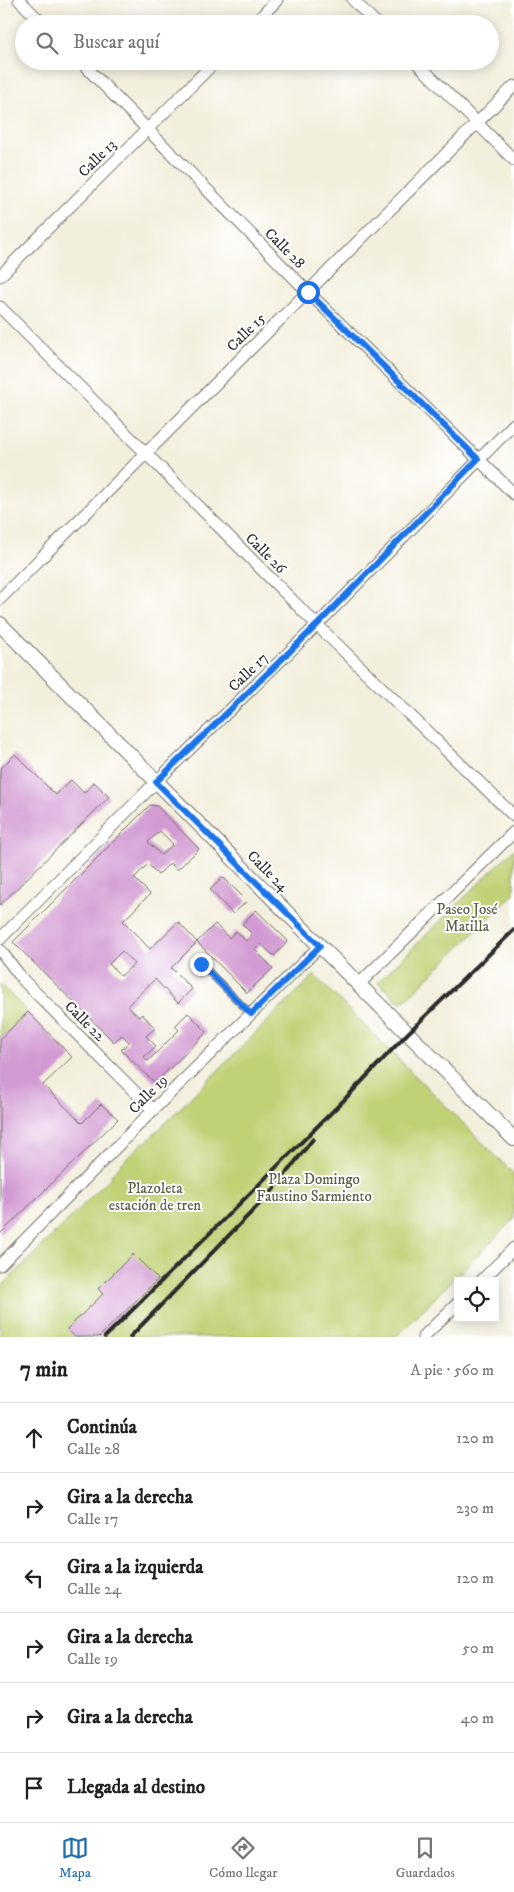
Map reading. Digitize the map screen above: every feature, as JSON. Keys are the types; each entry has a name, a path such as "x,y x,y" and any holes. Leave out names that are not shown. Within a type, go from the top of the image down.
{"street":[{"path":"20,0 34,15"},
{"path":"263,15 277,0"},
{"path":"353,0 368,15"},
{"name":"Calle 28","path":"89,70 308,292 514,494"},
{"name":"Calle 13","path":"0,276 207,70"},
{"path":"424,70 514,160"},
{"name":"Calle 15","path":"0,599 514,86"},
{"name":"Calle 26","path":"0,307 317,625 514,816"},
{"name":"Calle 17","path":"0,939 156,782 317,625 514,424"},
{"name":"Calle 24","path":"0,624 358,985 514,1139"},
{"path":"358,985 514,832"},
{"name":"Calle 19","path":"0,1265 320,946"},
{"name":"Calle 22","path":"0,950 24,981 154,1110"},
{"path":"485,1277 514,1248"},
{"path":"423,1337 454,1307"}],"lane":[{"path":"201,964 251,1014"}],"green space":[{"name":"Paseo José Matilla","path":"514,849 514,894 401,1004 378,982"},
{"name":"Plaza Domingo Faustino Sarmiento","path":"314,975 514,1174 514,1219 396,1337 0,1337 0,1288 112,1176 111,1174 143,1142 145,1143"},
{"path":"0,984 28,1012 0,1039"}],"building":[{"path":"15,754 56,795 71,780 84,793 94,782 109,797 0,905 0,769"},
{"path":"150,805 157,806 199,849 177,870 170,863 158,875 148,864 134,878 150,894 123,921 150,949 178,922 197,942 171,968 192,989 178,1003 155,979 127,1006 139,1017 142,1014 155,1028 146,1036 156,1046 144,1057 148,1061 179,1030 175,1026 188,1013 207,1032 155,1083 121,1050 129,1042 122,1035 114,1042 13,942","holes":["160,831 173,844 161,855 148,842","122,951 134,964 121,976 109,964"]},
{"path":"223,877 247,901 233,914 210,890"},
{"path":"256,910 288,941 274,956 261,944 255,950 273,968 247,993 197,942 215,924 229,938 236,931 246,941 252,934 242,924"},
{"path":"28,1012 72,1057 43,1085 82,1123 101,1104 118,1119 0,1234 0,1039"},
{"path":"133,1254 158,1279 99,1337 75,1337 67,1329 103,1294 98,1289"}],"railway":[{"path":"105,1337 344,1100 407,1034 514,930"},
{"path":"130,1337 273,1190 313,1139"}],"route":[{"path":"201,964 251,1014 320,946 156,782 317,625 478,459 308,292"}],"park label":[{"name":"Plazoleta estación de tren","path":"155,1196"}]}
